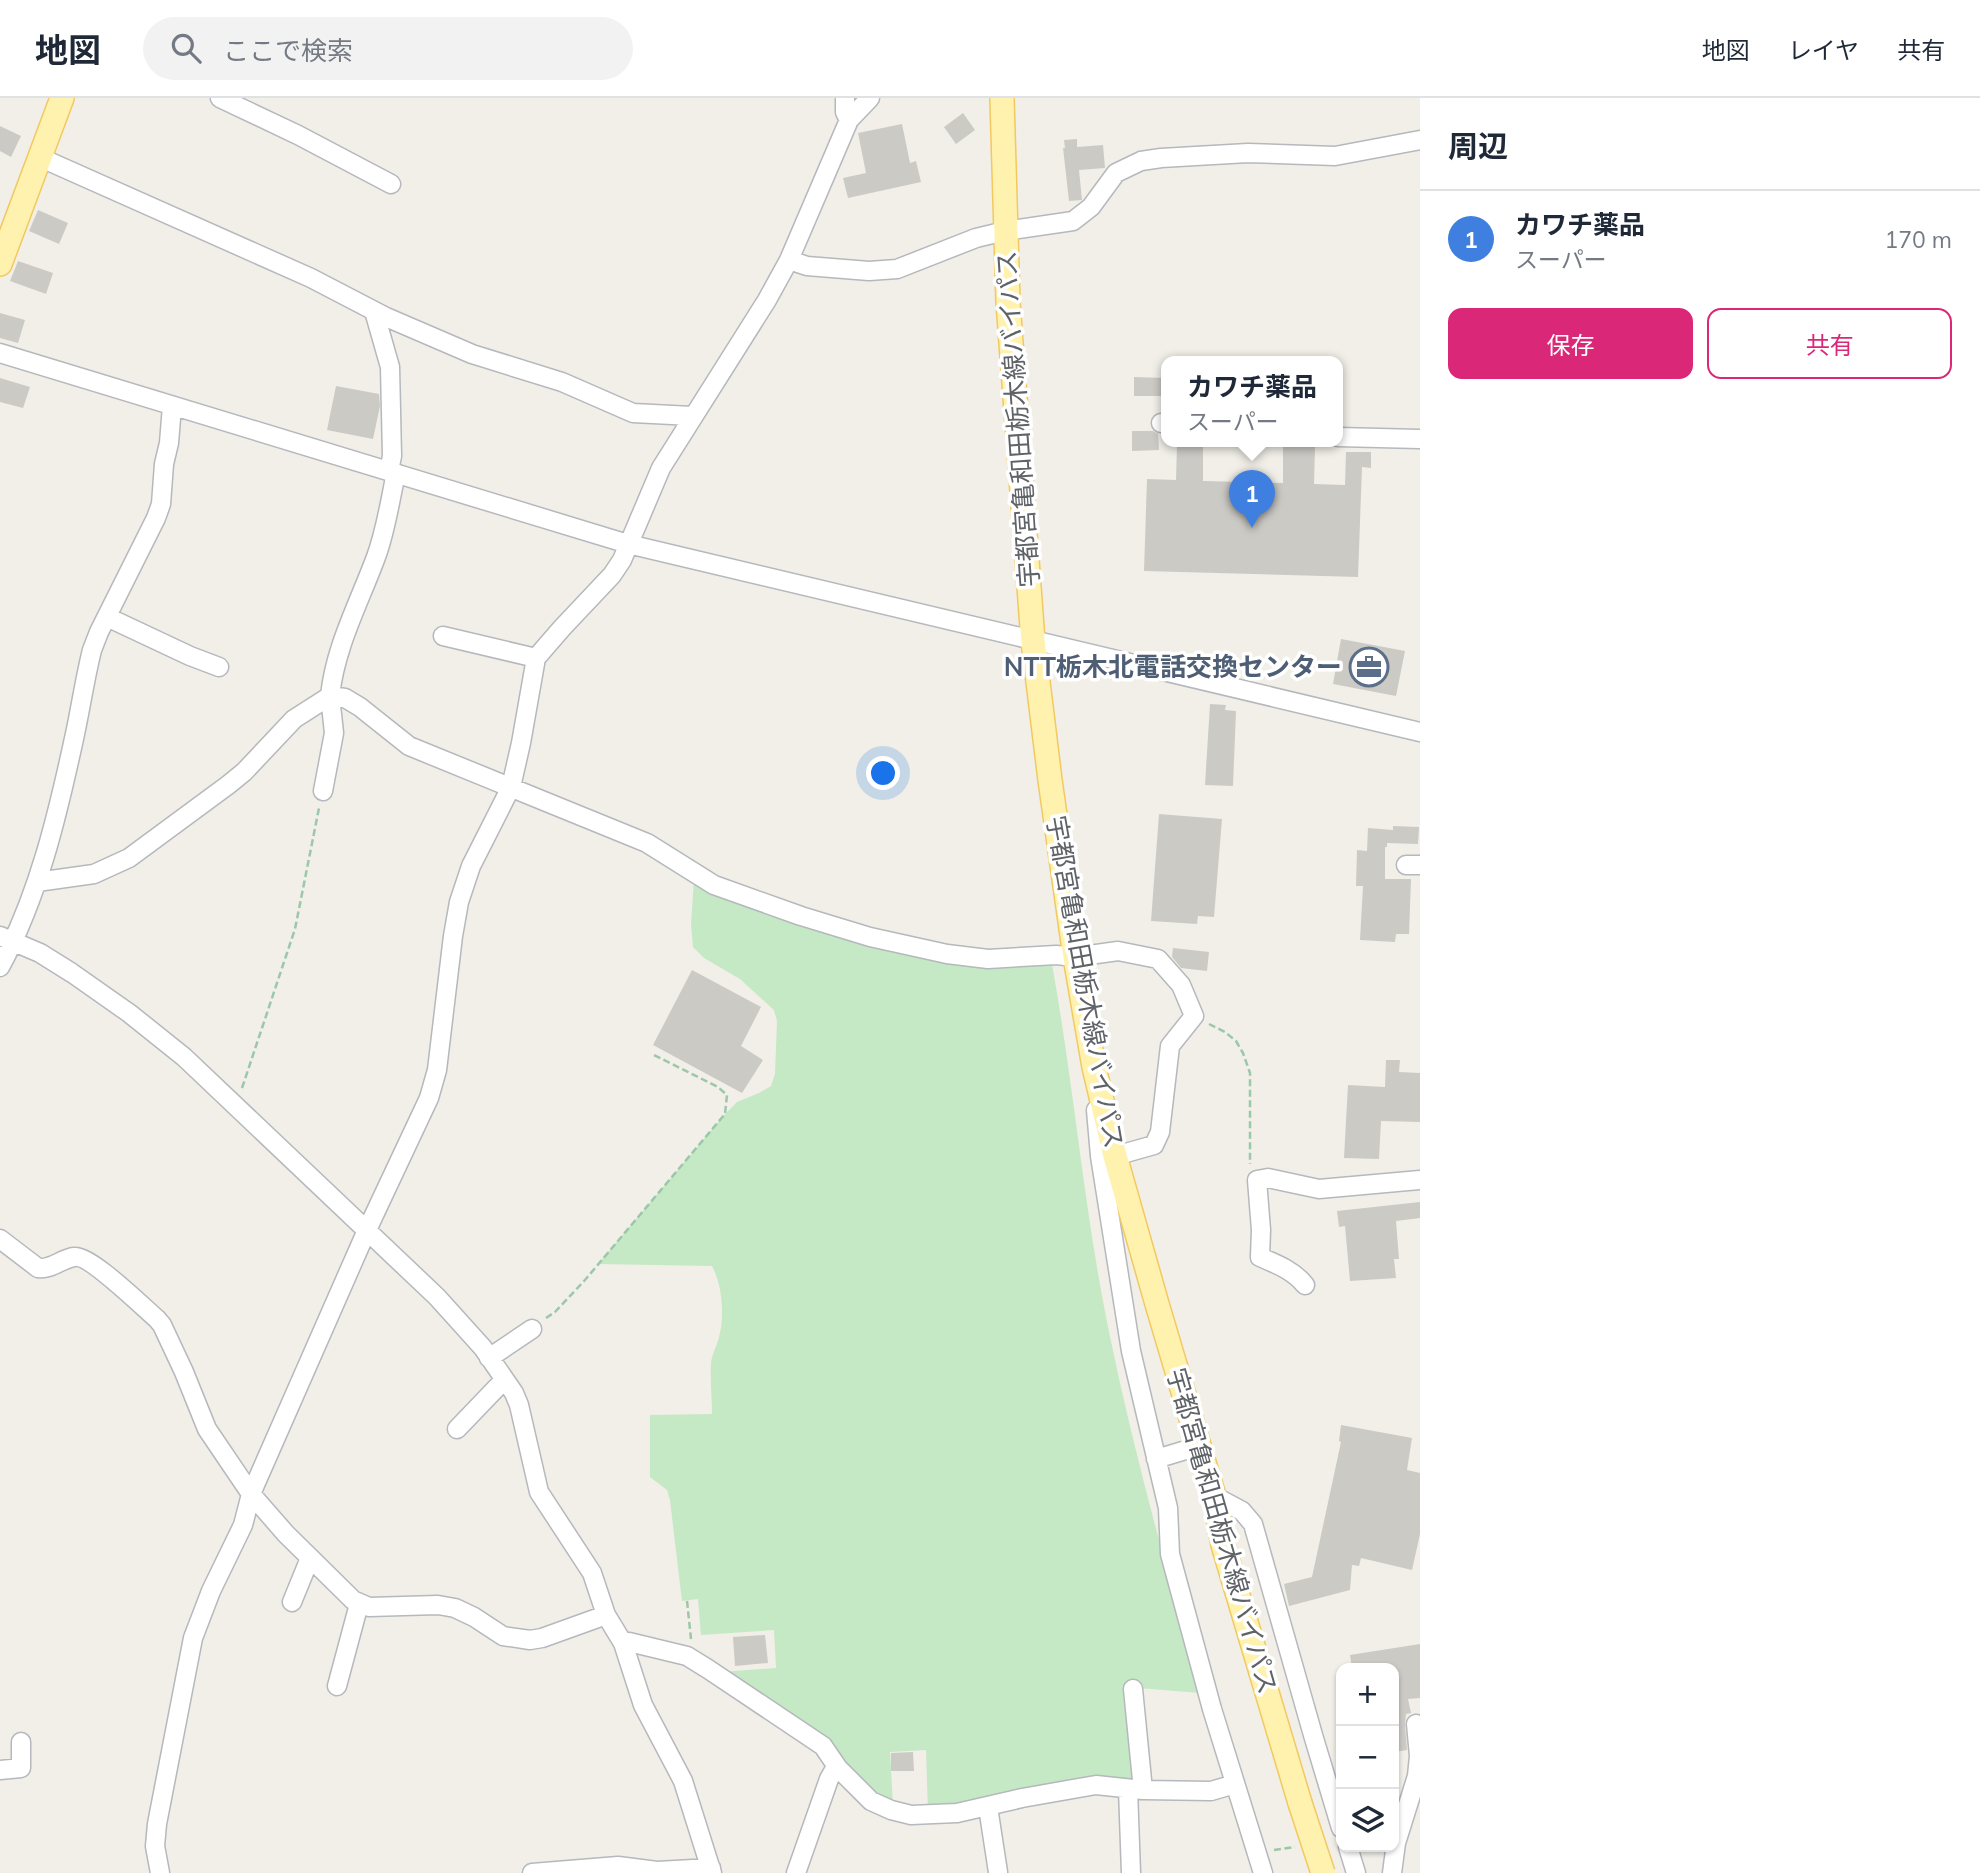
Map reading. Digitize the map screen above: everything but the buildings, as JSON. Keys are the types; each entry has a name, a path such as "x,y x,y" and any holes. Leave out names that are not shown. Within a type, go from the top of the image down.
{"main road":[{"name":"宇都宮亀和田栃木線バイパス","path":"1002,98 1005,231 1014,400 1033,641 1075,957 1094,1067 1115,1156 1214,1496 1223,1545 1323,1873"},
{"name":"宇都宮亀和田栃木線バイパス","path":"1005,231 1015,98"},
{"path":"0,264 58,100"}],"street":[{"path":"220,98 391,184"},
{"path":"845,98 845,112 849,120"},
{"path":"160,1873 155,1846 157,1824 193,1638 211,1591 243,1525 251,1494 367,1230 429,1097 437,1070 458,902 471,866 511,787 536,658 612,575 622,560 661,468 767,300 789,260 849,120 870,98"},
{"path":"789,260 807,266 869,271 897,268 1005,231 1065,223 1078,218 1091,207 1116,173 1140,161 1248,153 1335,156 1420,140"},
{"path":"40,157 311,278 374,311 472,354 562,382 633,413 692,416"},
{"path":"323,791 334,733 330,696 335,662 376,555 389,510 393,472 390,367 374,311"},
{"path":"0,353 628,544 1420,732"},
{"path":"0,967 7,939 37,883 64,785 87,669 99,632 161,504 172,406"},
{"path":"1343,438 1420,439"},
{"path":"107,617 219,667"},
{"path":"443,636 536,658"},
{"path":"37,883 94,874 129,858 244,772 294,719 330,696 345,698 409,746 647,843 714,885 801,916 910,947 970,958 1056,955 1075,957 1118,951 1158,959 1181,985 1194,1016 1170,1046 1160,1132 1154,1145 1115,1156"},
{"path":"7,939 40,953 130,1013 184,1057 468,1329 514,1393 539,1492 592,1573 606,1615 623,1643 643,1704 683,1782 712,1870 657,1871 618,1866 532,1873"},
{"path":"1094,1067 1100,1156 1108,1213 1131,1351 1168,1508 1170,1554 1212,1709 1263,1873"},
{"path":"1305,1285 1282,1266 1260,1257 1257,1180 1268,1178 1319,1189 1420,1180"},
{"path":"0,1239 38,1268 45,1269 80,1257 100,1268 157,1319 184,1372 207,1429 251,1494 343,1592 359,1604 438,1605 455,1608 503,1636 530,1640 606,1615"},
{"path":"489,1358 532,1329"},
{"path":"457,1429 504,1380"},
{"path":"1156,1459 1199,1446"},
{"path":"1214,1496 1242,1511 1253,1524 1336,1812"},
{"path":"292,1602 310,1558"},
{"path":"337,1686 359,1604"},
{"path":"623,1643 629,1642 691,1659 823,1746 838,1768 872,1801 911,1815 988,1807 1096,1785 1136,1790 1211,1791 1235,1784"},
{"path":"1131,1873 1136,1790 1133,1689"},
{"path":"1399,1831 1417,1776 1419,1756 1416,1724"},
{"path":"0,1770 21,1769 21,1742"},
{"path":"796,1873 829,1779 838,1768"},
{"path":"988,1807 998,1872"},
{"path":"1350,1852 1356,1873"},
{"path":"1392,1873 1394,1852"}],"path":[{"path":"236,1107 295,929 323,791"},
{"path":"1194,1016 1225,1032 1236,1041 1243,1053 1250,1073 1251,1169 1257,1180"},
{"path":"532,1329 555,1312 585,1280 725,1114 727,1095 718,1087 652,1054"},
{"path":"687,1601 691,1659"}],"green space":[{"path":"694,879 846,933 1049,959 1052,964 1109,1332 1140,1468 1200,1693 1126,1687 1137,1782 928,1812 926,1750 890,1752 893,1806 872,1797 721,1672 776,1668 774,1630 701,1635 698,1599 682,1601 670,1500 667,1490 650,1477 650,1415 712,1414 711,1363 722,1320 718,1282 712,1266 598,1264 725,1114 737,1102 771,1086 775,1074 777,1021 774,1010 740,979 704,958 693,947 691,924"}],"place":[{"name":"カワチ薬品","path":"1252,528"},
{"name":"NTT栃木北電話交換センター","path":"1369,667"}]}
